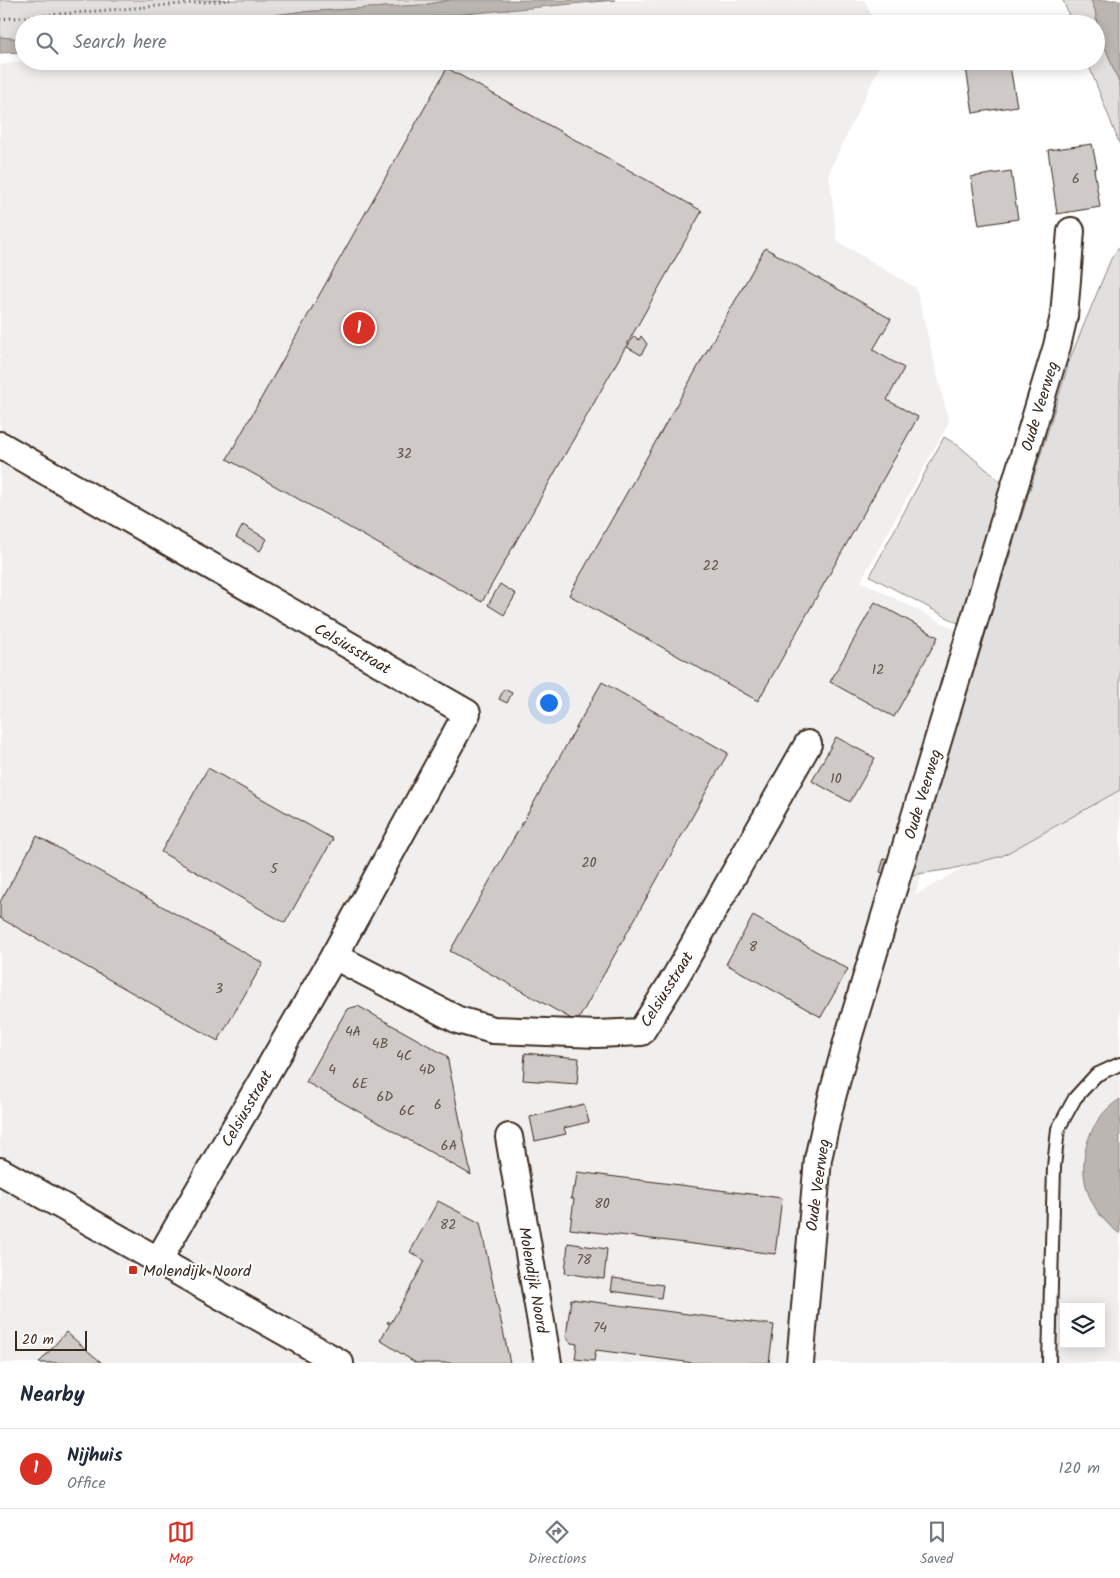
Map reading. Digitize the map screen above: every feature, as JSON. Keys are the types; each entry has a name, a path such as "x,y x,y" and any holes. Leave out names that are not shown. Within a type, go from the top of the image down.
{"street":[{"name":"Oude Veerweg","path":"800,1363 818,1159 831,1101 849,1035 1057,346 1064,316 1071,231"},
{"name":"Celsiusstraat","path":"0,445 467,713 334,956 158,1259"},
{"name":"Celsiusstraat","path":"334,956 458,1020 493,1030 597,1034 641,1032 676,976 808,744"},
{"name":"Molendijk Noord","path":"509,1137 548,1363"},
{"path":"0,1171 340,1363"}],"lane":[{"path":"1049,1363 1054,1167 1058,1129 1076,1098 1096,1075 1120,1064"}],"path":[{"path":"48,15 230,0"},
{"path":"0,19 15,18"}],"shaded area":[{"path":"0,0 451,0 423,5 274,15 15,15 15,38 0,37"},
{"path":"446,0 865,0 871,15 345,15"},
{"path":"451,0 615,0 454,15 274,15 423,5"},
{"path":"1063,0 1091,0 1096,15 1069,15"},
{"path":"1091,0 1120,0 1120,85 1105,47 1105,15 1096,15"},
{"path":"0,37 15,38 15,52 0,53"},
{"path":"1105,47 1120,85 1120,145 1091,70 1105,70"},
{"path":"15,63 15,70 878,70 829,172 837,241 916,288 949,422 861,581 995,650 915,895 1120,779 1120,1363 0,1363 0,65"},
{"path":"1120,246 1120,790 1002,856 952,869 911,875 1071,356 1111,259"},
{"path":"944,437 959,446 1007,487 967,628 870,576"},
{"path":"1120,1099 1120,1234 1104,1220 1092,1202 1084,1174 1084,1160 1086,1145 1091,1132 1108,1108"}],"building":[{"path":"446,70 451,70 702,211 482,602 227,459"},
{"path":"966,70 1011,70 1017,106 973,113"},
{"path":"1092,144 1097,168 1094,169 1100,207 1057,214 1048,150"},
{"path":"1011,171 1018,219 979,225 971,177"},
{"path":"765,248 891,319 873,350 904,368 887,400 918,417 758,701 569,595"},
{"path":"634,336 639,340 641,336 647,344 641,355 627,347"},
{"path":"243,525 267,539 260,551 236,537"},
{"path":"500,584 516,594 504,615 488,605"},
{"path":"875,602 938,637 894,717 830,682"},
{"path":"602,682 728,753 577,1022 450,951"},
{"path":"504,689 512,693 507,703 499,699"},
{"path":"836,737 875,758 850,802 812,781"},
{"path":"208,768 333,839 285,923 161,852"},
{"path":"37,836 263,963 218,1041 0,918 0,902"},
{"path":"884,858 894,861 890,875 880,872"},
{"path":"753,916 848,969 821,1017 726,964"},
{"path":"358,1006 447,1056 471,1175 306,1082 347,1009"},
{"path":"525,1053 579,1058 577,1084 523,1080"},
{"path":"584,1104 589,1122 564,1128 566,1134 535,1141 530,1117"},
{"path":"577,1172 782,1198 775,1254 570,1229 574,1199 571,1199 573,1187 575,1188"},
{"path":"438,1201 480,1223 510,1363 416,1363 380,1340 390,1324 387,1323 388,1321 391,1323 425,1261 410,1252"},
{"path":"568,1243 607,1249 604,1279 565,1273"},
{"path":"613,1278 663,1285 661,1298 611,1291"},
{"path":"571,1299 774,1325 769,1363 693,1363 596,1350 594,1361 575,1359 577,1344 571,1343 566,1337"},
{"path":"66,1332 102,1363 39,1363"}],"place":[{"name":"Nijhuis","path":"359,328"},
{"name":"Molendijk Noord","path":"133,1270"}]}
